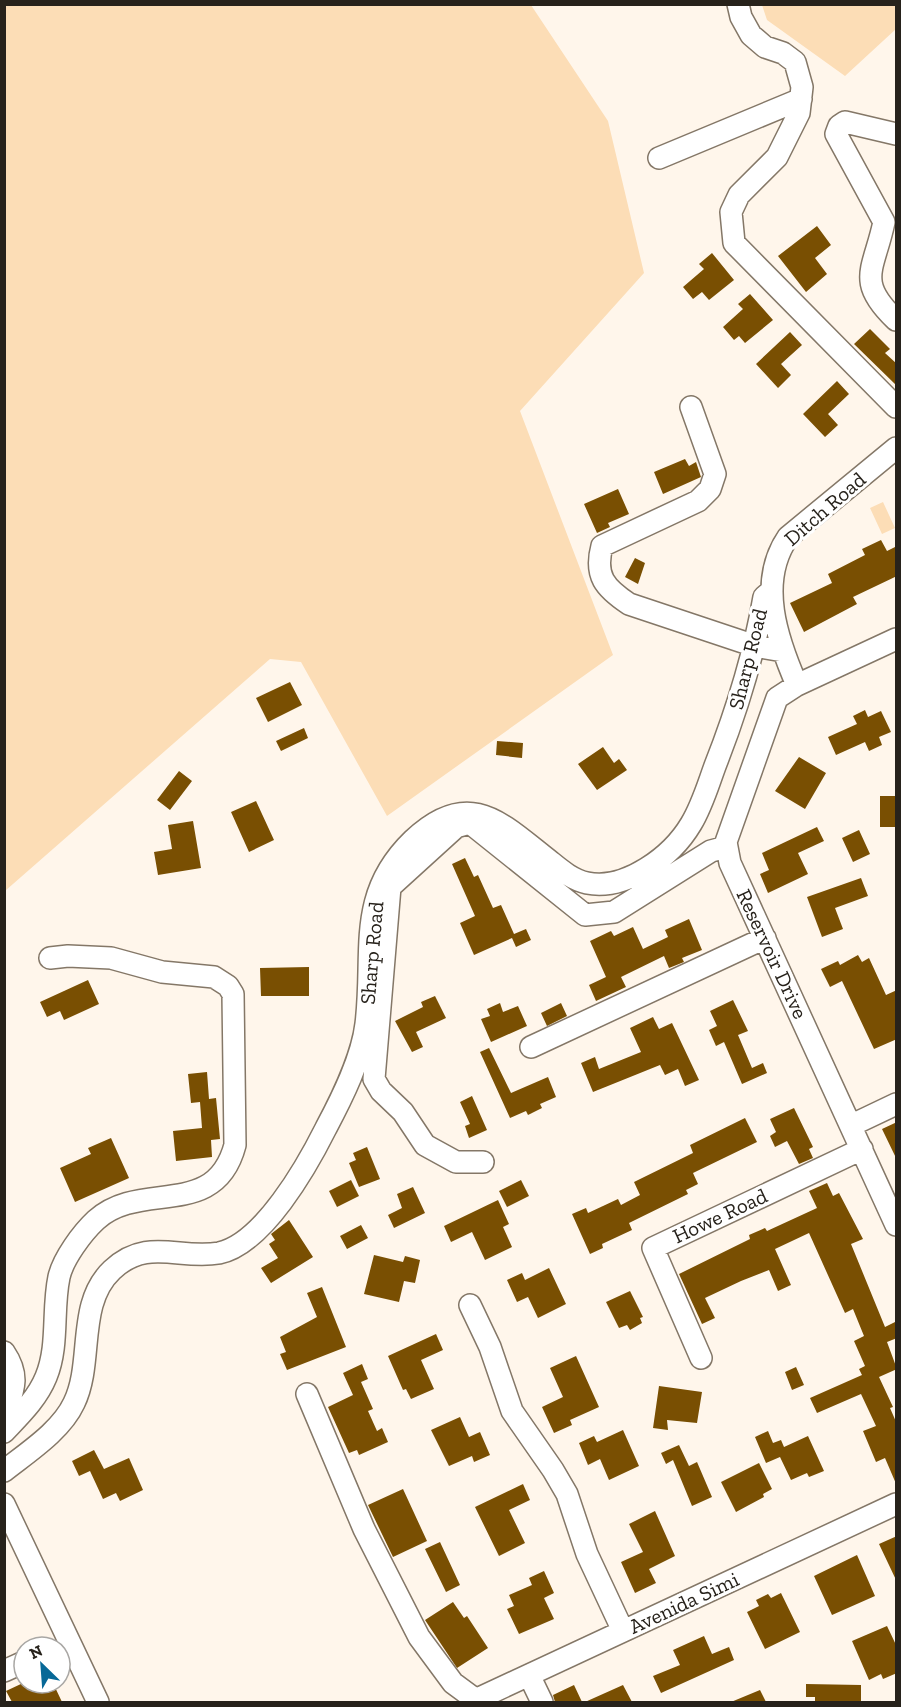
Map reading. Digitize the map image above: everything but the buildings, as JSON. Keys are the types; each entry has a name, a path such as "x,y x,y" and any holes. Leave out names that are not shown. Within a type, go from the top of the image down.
{"street":[{"path":"738,4 741,16 752,35 765,47 783,53 795,62 802,87 800,113 777,157 739,195 731,212 734,243 897,407"},
{"path":"659,158 801,99"},
{"path":"897,134 845,122 839,126 836,134 884,222 870,282 873,294 897,320"},
{"path":"691,407 715,474 710,489 698,501 602,546 598,562 600,575 611,592 629,604 755,646 783,651"},
{"name":"Ditch Road","path":"797,685 783,651 771,591 777,554 788,537 897,448"},
{"name":"Sharp Road","path":"4,1471 59,1425 74,1405 81,1385 92,1305 100,1286 111,1271 136,1255 152,1251 167,1250 204,1254 222,1252 237,1246 252,1236 266,1221 310,1158 345,1085 366,1028 373,902 384,874 413,841 441,818 458,814 484,815 498,821 565,874 584,882 602,885 620,882 664,854 692,823 741,699 755,646 764,597 771,591"},
{"path":"483,1162 456,1162 425,1145 403,1112 381,1091 372,1088 390,887 456,828 470,823 585,915 614,912 711,851 726,848 729,831 777,698 797,685 895,645"},
{"name":"Reservoir Drive","path":"726,848 730,863 897,1225"},
{"path":"531,1047 765,938"},
{"path":"4,1432 37,1396 47,1376 54,1341 59,1276 72,1250 96,1220 117,1206 138,1199 194,1194 211,1182 231,1161 235,1145 233,1015 232,994 228,986 214,977 162,972 111,958 68,956 50,958"},
{"path":"852,1125 897,1104"},
{"name":"Howe Road","path":"701,1358 653,1248 862,1149"},
{"path":"470,1305 490,1347 512,1411 567,1494 587,1554 623,1631"},
{"path":"4,1352 14,1365 4,1418"},
{"path":"307,1394 364,1529 419,1637 453,1683 473,1701"},
{"path":"4,1504 58,1635"},
{"name":"Avenida Simi","path":"473,1701 897,1504"},
{"path":"72,1660 98,1702"},
{"path":"529,1675 542,1702"}],"shaded area":[{"path":"5,4 531,5 608,121 644,273 520,411 613,655 387,816 301,662 270,659 5,891"},
{"path":"762,5 896,5 896,29 845,76 767,20"},
{"path":"883,502 895,528 882,534 870,508"}]}
